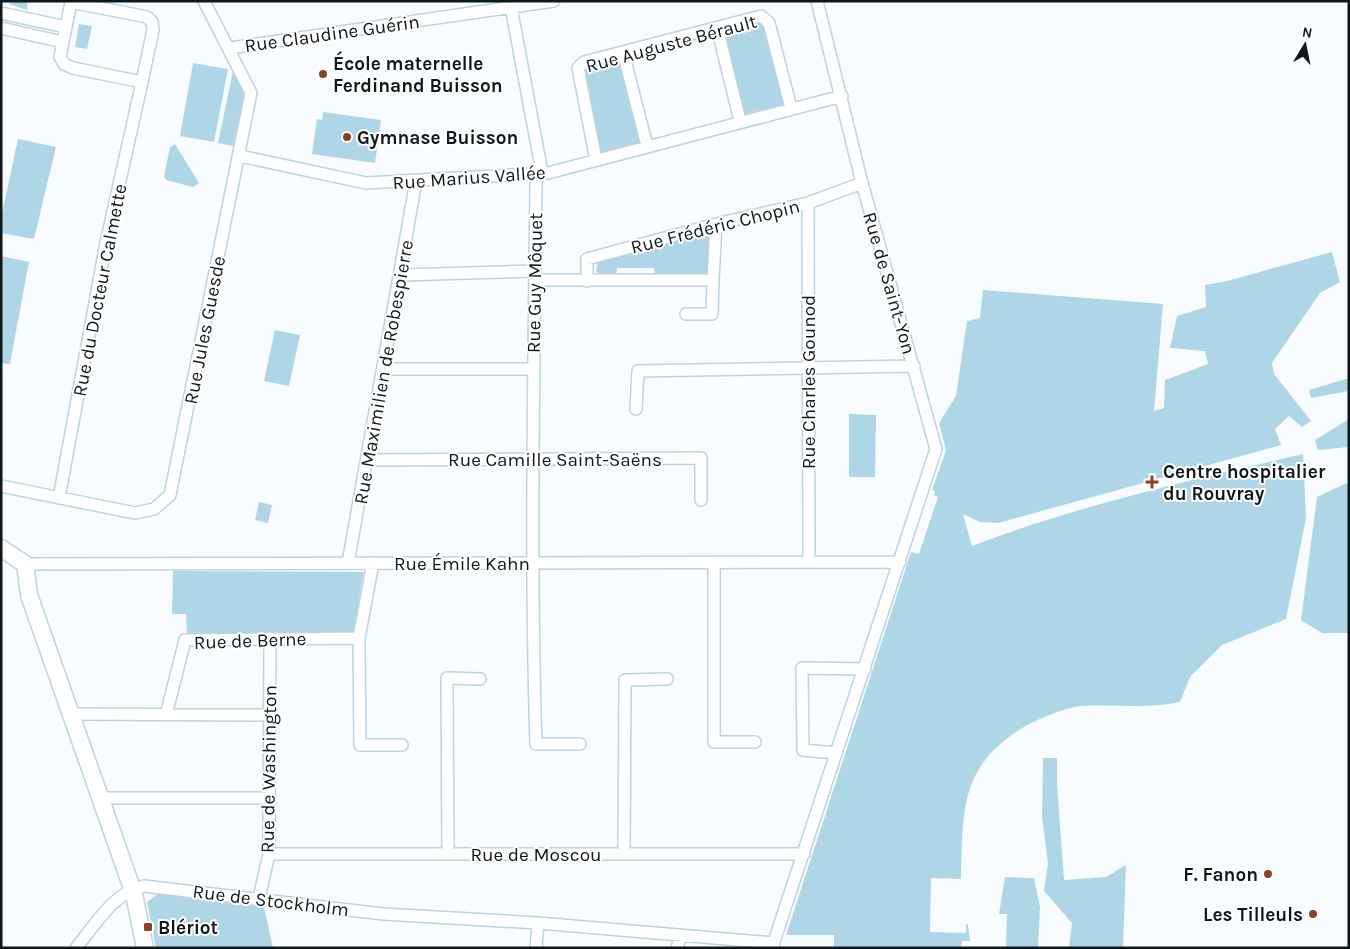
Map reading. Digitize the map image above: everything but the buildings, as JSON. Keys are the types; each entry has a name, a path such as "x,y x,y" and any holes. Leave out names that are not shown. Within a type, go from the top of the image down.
{"street":[{"path":"71,1 60,57 64,64 73,68 142,82"},
{"name":"Rue du Docteur Calmette","path":"59,498 106,243 153,30 152,22 147,17 71,1"},
{"name":"Rue Jules Guesde","path":"1,486 135,513 154,509 170,494 240,156 251,93 230,48 204,1"},
{"name":"Rue Claudine Guérin","path":"230,48 503,5 554,1"},
{"name":"Rue de Saint-Yon","path":"773,945 936,449 862,183 817,1"},
{"name":"Rue Guy Môquet","path":"503,5 541,167 536,183 532,459 536,744 580,744"},
{"path":"1,13 66,27"},
{"name":"Rue Auguste Bérault","path":"596,160 578,68 584,62 761,16 769,23 791,108"},
{"path":"717,27 740,121"},
{"path":"1,28 63,42"},
{"path":"622,52 647,146"},
{"name":"Rue Marius Vallée","path":"240,156 366,182 539,174 842,96"},
{"name":"Rue Maximilien de Robespierre","path":"348,563 401,275 416,181"},
{"name":"Rue Frédéric Chopin","path":"587,281 587,259 716,224 808,203 862,183"},
{"name":"Rue Charles Gounod","path":"808,203 809,562"},
{"path":"686,314 712,314 716,224"},
{"path":"401,275 535,276 587,281 713,280"},
{"path":"636,409 638,371 914,366"},
{"path":"384,369 533,370"},
{"name":"Rue Camille Saint-Saëns","path":"367,460 701,458 701,500"},
{"path":"1,548 24,564 29,595 132,888 145,948"},
{"path":"714,562 714,742 755,742"},
{"name":"Rue Émile Kahn","path":"24,564 900,562"},
{"path":"372,563 359,638 360,745 402,745"},
{"name":"Rue de Washington","path":"259,898 269,854 268,715 270,638"},
{"name":"Rue de Berne","path":"166,714 186,640 359,638"},
{"path":"836,753 803,750 802,668 865,669"},
{"path":"448,854 447,678 480,679"},
{"path":"624,854 625,680 667,679"},
{"path":"70,714 268,715"},
{"path":"99,798 268,798"},
{"name":"Rue de Moscou","path":"269,854 804,854"},
{"name":"Rue de Stockholm","path":"132,888 144,886 383,914 538,923 773,945"},
{"path":"76,948 119,897 132,888"},
{"path":"536,948 538,923"},
{"path":"677,948 680,935"}],"shaded area":[{"path":"9,1 28,1 27,10 9,4"},
{"path":"761,20 765,21 785,104 742,115 721,29"},
{"path":"79,24 92,26 87,49 75,47"},
{"path":"620,57 642,142 599,153 582,69 585,65"},
{"path":"193,63 228,69 214,142 180,136"},
{"path":"233,71 245,94 233,146 218,143"},
{"name":"Gymnase Buisson","path":"323,112 381,120 375,163 312,154 317,119 322,120"},
{"path":"18,139 56,147 34,239 1,233 1,218"},
{"path":"175,144 199,183 193,187 166,180 164,176 170,147"},
{"path":"708,232 708,271 704,275 655,275 654,268 617,268 616,275 604,275 596,272 598,261"},
{"path":"1332,252 1340,282 1320,293 1272,363 1274,374 1311,421 1302,427 1289,416 1275,429 1281,445 998,523 980,522 963,514 972,546 1012,531 1094,506 1303,454 1306,518 1286,619 1222,645 1190,677 1180,702 1143,706 1081,706 1067,709 1024,727 1003,742 987,758 976,774 969,792 963,832 961,879 931,878 930,932 966,933 966,924 968,925 970,941 962,941 961,948 834,948 834,935 786,935 911,552 919,554 938,497 934,495 935,491 932,490 946,450 939,423 956,396 967,321 980,318 983,290 1163,304 1154,411 1164,408 1165,380 1208,364 1205,351 1170,348 1177,316 1206,307 1205,285 1227,281"},
{"path":"1,256 29,262 10,364 1,363"},
{"path":"275,330 300,335 289,386 264,381"},
{"path":"1349,378 1349,391 1311,398 1309,390"},
{"path":"849,414 876,415 875,477 849,477"},
{"path":"1349,419 1349,447 1318,450 1315,440"},
{"path":"1349,482 1349,633 1322,633 1301,620 1317,497"},
{"path":"259,502 272,505 268,523 255,520"},
{"path":"173,571 364,572 353,634 187,636 186,614 172,614"},
{"path":"1043,758 1057,758 1064,880 1106,877 1126,865 1123,948 1069,948 1072,923 1044,891 1048,863 1042,817"},
{"path":"1005,877 1034,878 1040,907 1038,948 1006,948 1007,914 999,914"},
{"path":"158,894 264,907 273,948 156,948 147,902"}],"place":[{"name":"École maternelle Ferdinand Buisson","path":"323,74"},
{"name":"Gymnase Buisson","path":"347,137"},
{"name":"Centre hospitalier du Rouvray","path":"1152,482"},
{"name":"F. Fanon","path":"1268,874"},
{"name":"Les Tilleuls","path":"1313,914"},
{"name":"Blériot","path":"148,927"}]}
